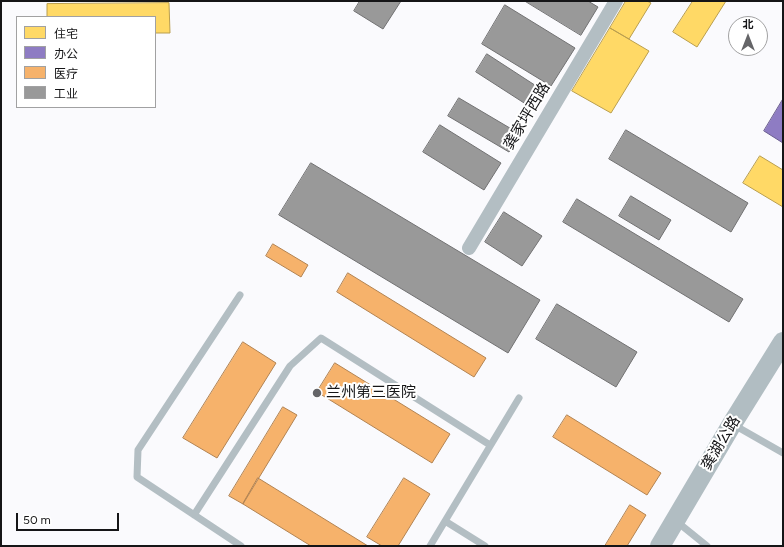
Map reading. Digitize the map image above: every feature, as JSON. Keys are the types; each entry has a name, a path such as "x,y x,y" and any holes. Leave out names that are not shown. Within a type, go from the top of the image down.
{"main road":[{"name":"龚湖公路","path":"660,546 732,424 783,342"}],"street":[{"name":"龚家坪西路","path":"468,248 616,1"}],"lane":[{"path":"240,295 138,450 137,477 241,546"},
{"path":"194,515 290,366 321,338 490,446"},
{"path":"430,546 519,398"},
{"path":"732,424 783,453"},
{"path":"675,520 707,546"},
{"path":"445,521 485,546"}],"building: 住宅":[{"path":"626,1 647,1 651,3 629,39 610,28"},
{"path":"693,1 726,1 697,47 673,32"},
{"path":"169,3 170,33 156,33 156,16 47,16 47,4"},
{"path":"610,28 649,51 611,113 572,91"},
{"path":"760,156 783,170 783,207 743,183"}],"building: 办公":[{"path":"783,99 783,143 764,131"}],"building: 医疗":[{"path":"273,244 308,265 301,277 266,256"},
{"path":"348,273 486,358 474,377 337,292"},
{"path":"243,342 276,363 217,458 183,438"},
{"path":"335,363 450,434 432,463 317,392"},
{"path":"283,407 297,415 243,504 229,496"},
{"path":"567,415 661,473 647,495 553,437"},
{"path":"258,478 368,546 311,546 243,504"},
{"path":"404,478 430,494 398,546 382,546 367,537"},
{"path":"630,505 646,515 627,546 605,546"}],"building: 工业":[{"path":"360,1 401,1 383,29 354,11"},
{"path":"525,1 588,1 598,7 581,35"},
{"path":"505,5 575,48 551,86 482,44"},
{"path":"487,54 547,93 535,110 476,72"},
{"path":"459,98 520,134 509,152 448,116"},
{"path":"440,125 501,163 484,190 423,152"},
{"path":"626,130 748,203 731,232 609,159"},
{"path":"311,163 540,300 508,353 279,215"},
{"path":"631,196 671,220 659,240 619,216"},
{"path":"577,199 743,299 729,322 563,222"},
{"path":"504,212 542,236 522,266 485,242"},
{"path":"557,304 637,352 616,387 536,339"}],"place":[{"name":"兰州第三医院","path":"317,393"}]}
